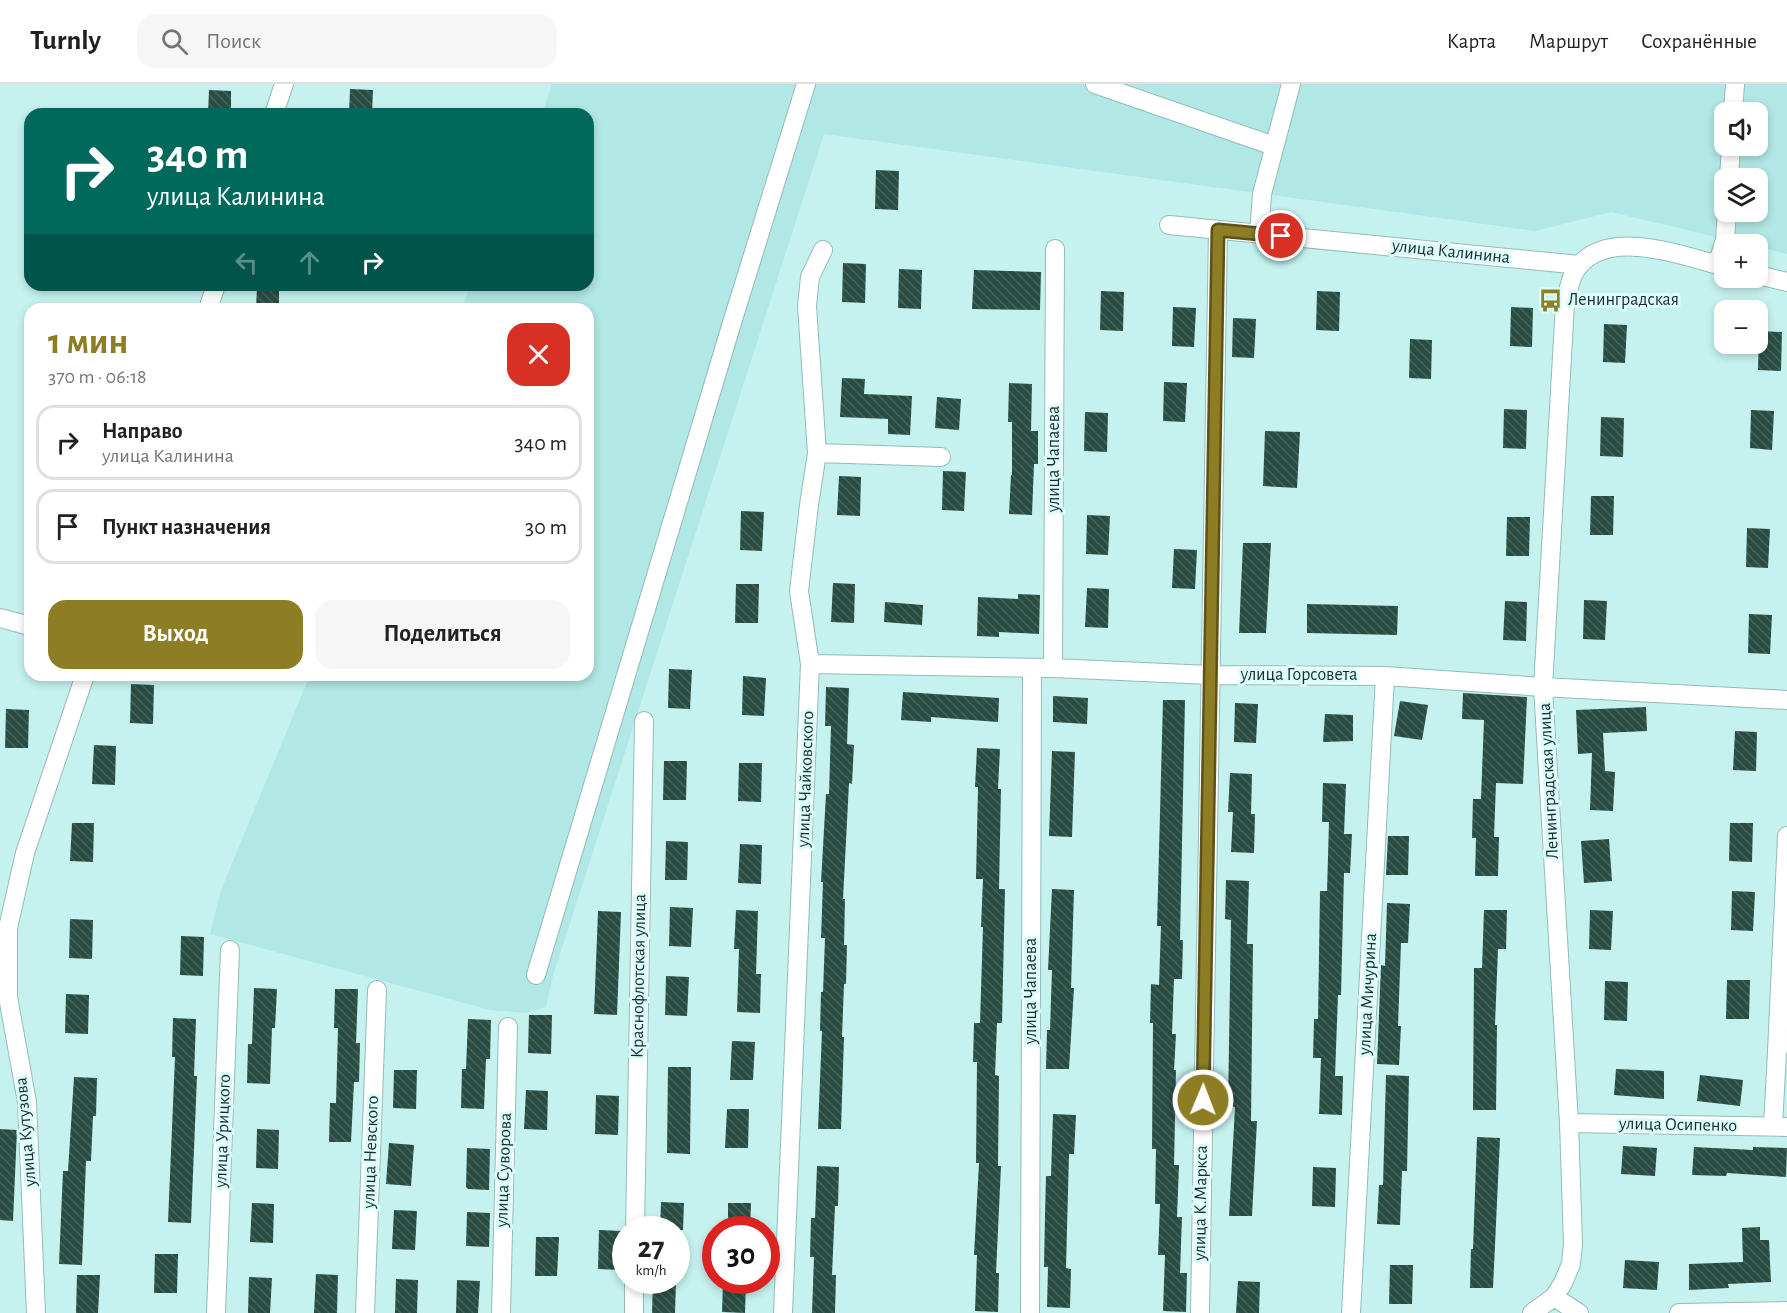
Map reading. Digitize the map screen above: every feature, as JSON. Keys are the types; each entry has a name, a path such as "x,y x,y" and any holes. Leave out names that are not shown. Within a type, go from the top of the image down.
{"street":[{"path":"276,108 284,84"},
{"path":"536,975 806,84"},
{"path":"1095,84 1274,146"},
{"path":"1258,234 1262,194 1291,84"},
{"path":"1734,102 1735,84"},
{"name":"улица Калинина","path":"1169,225 1580,265"},
{"name":"улица К.Маркса","path":"1200,1313 1218,230"},
{"path":"1580,265 1590,255 1606,248 1625,246 1652,249 1714,264"},
{"name":"улица Чапаева","path":"1053,668 1055,249"},
{"name":"улица Чайковского","path":"783,1313 810,664 799,591 809,505 818,453 807,306 810,277 823,250"},
{"name":"Ленинградская улица","path":"1554,1297 1571,1264 1573,1244 1569,1123 1543,687 1565,304 1570,282 1580,265"},
{"path":"1768,277 1787,282"},
{"path":"818,453 940,457"},
{"path":"0,618 24,625"},
{"name":"улица Горсовета","path":"810,664 1053,668 1210,675 1385,676 1787,700"},
{"name":"улица Чапаева","path":"1030,1313 1032,669"},
{"name":"улица Мичурина","path":"1351,1313 1385,676"},
{"name":"улица Кутузова","path":"36,1313 27,1102 8,997 8,928 25,853 83,681"},
{"name":"Краснофлотская улица","path":"635,1216 644,721"},
{"path":"1780,1126 1777,1052 1787,836"},
{"name":"улица Урицкого","path":"216,1313 230,950"},
{"name":"улица Невского","path":"366,1313 377,990"},
{"name":"улица Суворова","path":"501,1313 508,1027"},
{"path":"1777,1052 1787,1034"},
{"name":"улица Осипенко","path":"1569,1123 1780,1126"},
{"path":"634,1294 634,1313"},
{"path":"1532,1313 1554,1297 1579,1313"},
{"path":"1678,1313 1787,1311"}],"shaded area":[{"path":"552,84 1787,84 1787,254 1768,249 1768,234 1714,234 1714,236 1611,212 1535,231 824,134 552,979 546,1007 525,1013 490,1010 210,934 221,890 308,681 594,681 594,303 464,303 468,291 594,291 594,108 544,108"}],"building":[{"path":"350,89 373,90 372,108 349,108"},
{"path":"209,90 231,91 231,108 208,108"},
{"path":"876,170 899,171 898,210 875,209"},
{"path":"843,263 866,264 865,303 842,302"},
{"path":"899,269 922,270 921,309 898,308"},
{"path":"974,270 1041,272 1040,310 972,309"},
{"path":"257,291 279,291 279,303 256,303"},
{"path":"1101,291 1124,292 1123,331 1100,330"},
{"path":"1317,291 1340,292 1339,331 1316,330"},
{"path":"1173,307 1196,308 1194,347 1172,346"},
{"path":"1511,307 1533,308 1532,347 1510,346"},
{"path":"1233,318 1256,319 1254,358 1232,357"},
{"path":"1604,324 1627,325 1625,363 1603,362"},
{"path":"1768,331 1782,332 1781,371 1758,370 1758,354 1768,354"},
{"path":"1410,339 1432,340 1431,379 1409,378"},
{"path":"842,378 865,379 864,394 912,396 910,435 888,434 888,419 840,417"},
{"path":"1164,382 1187,383 1185,422 1163,421"},
{"path":"1009,383 1032,384 1031,431 1038,431 1038,464 1034,464 1032,515 1009,514 1012,422 1008,422"},
{"path":"937,397 961,399 959,430 935,428"},
{"path":"1504,409 1527,410 1526,449 1503,448"},
{"path":"1751,410 1774,411 1772,450 1750,448"},
{"path":"1085,412 1108,413 1107,452 1084,451"},
{"path":"1601,417 1624,418 1623,457 1600,456"},
{"path":"1265,431 1300,432 1297,488 1263,486"},
{"path":"943,471 966,472 964,511 942,510"},
{"path":"839,476 861,477 860,516 837,515"},
{"path":"1591,496 1614,496 1613,535 1590,535"},
{"path":"741,511 764,512 762,551 740,550"},
{"path":"1087,515 1110,516 1108,555 1086,554"},
{"path":"1507,517 1530,517 1529,556 1506,556"},
{"path":"1747,528 1770,529 1768,568 1746,567"},
{"path":"1243,543 1271,543 1266,633 1239,633"},
{"path":"1174,549 1197,550 1195,589 1172,588"},
{"path":"833,583 855,584 854,623 831,622"},
{"path":"736,584 759,584 758,623 735,623"},
{"path":"1087,588 1109,589 1108,628 1085,627"},
{"path":"1018,594 1040,595 1039,634 999,632 999,637 977,636 978,597 1018,599"},
{"path":"1584,600 1607,601 1605,640 1583,639"},
{"path":"1505,601 1527,602 1526,641 1503,640"},
{"path":"885,602 923,605 922,625 884,622"},
{"path":"1307,604 1398,606 1397,635 1307,633"},
{"path":"1749,614 1772,615 1770,654 1748,653"},
{"path":"669,669 692,670 690,709 668,708"},
{"path":"743,676 766,678 764,716 742,715"},
{"path":"131,684 154,685 153,724 130,723"},
{"path":"826,687 849,688 847,744 854,745 852,784 849,783 843,899 845,899 844,945 847,945 842,1037 844,1037 841,1129 818,1129 822,1031 820,1031 821,992 823,992 825,938 821,938 823,882 821,882 826,794 829,794 831,726 825,726"},
{"path":"903,692 999,698 998,722 931,717 931,722 901,720"},
{"path":"1463,693 1527,697 1523,784 1496,783 1494,837 1499,837 1498,876 1475,876 1476,838 1472,838 1473,799 1481,799 1484,720 1462,719"},
{"path":"1053,696 1088,698 1087,724 1053,722"},
{"path":"1163,700 1185,700 1180,940 1183,940 1182,979 1174,979 1172,1034 1176,1034 1174,1165 1179,1165 1177,1217 1182,1217 1180,1273 1187,1273 1186,1312 1163,1311 1165,1255 1158,1255 1160,1204 1155,1204 1156,1149 1152,1149 1153,1023 1150,1023 1151,984 1159,985 1161,926 1157,926"},
{"path":"1400,701 1428,705 1422,740 1394,736"},
{"path":"1235,703 1258,704 1256,743 1234,742"},
{"path":"1646,707 1647,731 1603,733 1605,771 1615,772 1613,811 1590,810 1592,753 1578,754 1576,710"},
{"path":"6,709 29,710 28,748 5,748"},
{"path":"1325,714 1353,715 1353,741 1323,742"},
{"path":"1735,731 1757,732 1756,771 1733,770"},
{"path":"94,745 116,746 115,785 92,784"},
{"path":"977,748 1000,749 999,889 1005,889 1002,1023 997,1023 995,1075 999,1076 998,1166 1001,1166 996,1273 999,1273 998,1312 975,1311 977,1255 974,1255 979,1163 976,1163 977,1062 973,1062 974,1023 980,1023 983,927 981,927 983,879 976,879"},
{"path":"1052,751 1075,752 1072,837 1049,836"},
{"path":"664,761 687,761 686,800 663,800"},
{"path":"739,763 762,763 761,802 738,801"},
{"path":"1230,773 1252,774 1251,814 1255,814 1254,853 1231,852 1233,812 1228,812"},
{"path":"1323,783 1346,784 1344,834 1352,834 1350,873 1344,873 1341,995 1338,995 1335,1076 1343,1076 1342,1115 1319,1114 1321,1058 1313,1058 1314,1019 1318,1019 1320,891 1327,891 1329,822 1322,822"},
{"path":"72,823 94,823 93,862 70,861"},
{"path":"1730,823 1753,823 1752,862 1729,861"},
{"path":"1388,836 1409,836 1408,875 1386,875"},
{"path":"1609,839 1612,881 1584,883 1581,841"},
{"path":"666,841 688,842 687,880 665,880"},
{"path":"740,844 762,845 761,884 738,883"},
{"path":"1226,880 1249,881 1247,944 1253,944 1251,1121 1257,1121 1252,1216 1229,1216 1235,1107 1228,1106 1231,920 1225,919"},
{"path":"1052,889 1074,890 1071,988 1074,988 1069,1069 1046,1069 1052,970 1048,970"},
{"path":"1732,891 1755,892 1753,931 1731,930"},
{"path":"1387,903 1410,904 1408,943 1401,943 1399,1065 1377,1064 1381,965 1385,966"},
{"path":"670,907 693,908 691,947 669,946"},
{"path":"736,910 758,911 756,974 761,974 760,1013 737,1012 739,949 734,949"},
{"path":"1484,910 1507,910 1506,949 1498,949 1495,1025 1497,1025 1496,1110 1473,1110 1474,968 1482,968"},
{"path":"1590,910 1613,911 1611,950 1589,949"},
{"path":"598,911 621,912 617,1015 594,1014"},
{"path":"70,919 93,920 92,959 69,958"},
{"path":"181,936 204,937 203,976 180,975"},
{"path":"666,976 689,977 687,1016 665,1015"},
{"path":"1727,980 1750,980 1749,1019 1726,1019"},
{"path":"1605,981 1628,982 1627,1021 1604,1020"},
{"path":"254,988 277,989 275,1028 272,1028 270,1084 247,1083 248,1044 252,1044"},
{"path":"335,989 358,989 356,1043 360,1043 359,1082 354,1082 351,1142 329,1142 330,1103 336,1103 338,1028 334,1028"},
{"path":"66,994 89,995 88,1034 65,1033"},
{"path":"529,1015 552,1015 551,1054 528,1053"},
{"path":"173,1018 196,1019 194,1076 197,1076 191,1223 168,1222 175,1057 172,1057"},
{"path":"468,1019 491,1020 490,1059 486,1059 484,1109 461,1108 462,1069 466,1069"},
{"path":"732,1041 755,1042 753,1080 730,1080"},
{"path":"668,1067 691,1067 690,1154 667,1153"},
{"path":"1616,1069 1664,1071 1664,1099 1614,1095"},
{"path":"394,1070 417,1070 416,1109 393,1108"},
{"path":"1386,1075 1409,1076 1407,1171 1402,1171 1400,1225 1377,1224 1379,1185 1383,1185"},
{"path":"1700,1075 1743,1080 1740,1106 1697,1101"},
{"path":"74,1077 97,1078 91,1161 86,1161 82,1265 59,1264 63,1171 68,1171"},
{"path":"526,1090 548,1091 547,1130 524,1129"},
{"path":"596,1095 619,1096 618,1135 595,1134"},
{"path":"727,1109 749,1109 748,1148 725,1148"},
{"path":"1053,1114 1076,1115 1074,1154 1069,1154 1066,1268 1071,1269 1070,1308 1047,1307 1048,1267 1044,1267 1046,1176 1051,1176"},
{"path":"0,1129 17,1130 13,1221 0,1220"},
{"path":"257,1129 279,1130 278,1169 256,1168"},
{"path":"1477,1137 1500,1138 1493,1288 1470,1288"},
{"path":"389,1143 414,1145 411,1186 386,1184"},
{"path":"1623,1146 1657,1148 1655,1176 1621,1174"},
{"path":"1694,1147 1753,1150 1753,1147 1787,1148 1786,1177 1727,1173 1726,1176 1692,1175"},
{"path":"467,1148 490,1149 489,1190 466,1187"},
{"path":"817,1166 839,1167 832,1275 836,1275 835,1313 812,1313 814,1257 810,1257 811,1218 815,1218"},
{"path":"1313,1167 1336,1168 1335,1207 1312,1206"},
{"path":"661,1202 684,1203 684,1216 660,1216"},
{"path":"252,1203 274,1204 273,1243 250,1242"},
{"path":"728,1203 751,1203 751,1216 728,1216"},
{"path":"394,1210 417,1211 415,1250 392,1249"},
{"path":"467,1212 490,1213 489,1247 466,1246"},
{"path":"1760,1227 1760,1240 1769,1240 1771,1282 1728,1284 1729,1288 1689,1290 1689,1264 1743,1262 1742,1228"},
{"path":"599,1230 612,1231 612,1270 598,1269"},
{"path":"536,1237 559,1237 557,1276 535,1276"},
{"path":"155,1254 178,1254 177,1293 154,1293"},
{"path":"1625,1260 1659,1262 1657,1290 1623,1288"},
{"path":"1390,1265 1413,1265 1412,1304 1389,1304"},
{"path":"316,1274 338,1275 337,1313 314,1313"},
{"path":"77,1275 100,1275 98,1313 76,1313"},
{"path":"249,1277 272,1278 270,1313 248,1313"},
{"path":"396,1279 418,1280 417,1313 395,1313"},
{"path":"457,1280 480,1281 478,1313 456,1313"},
{"path":"1238,1281 1260,1282 1259,1313 1236,1313"},
{"path":"653,1294 676,1294 675,1313 652,1313"},
{"path":"723,1294 746,1294 745,1313 722,1312"}],"place":[{"name":"Ленинградская","path":"1550,300"}],"route":[{"path":"1203,1100 1218,230 1281,236"}]}
